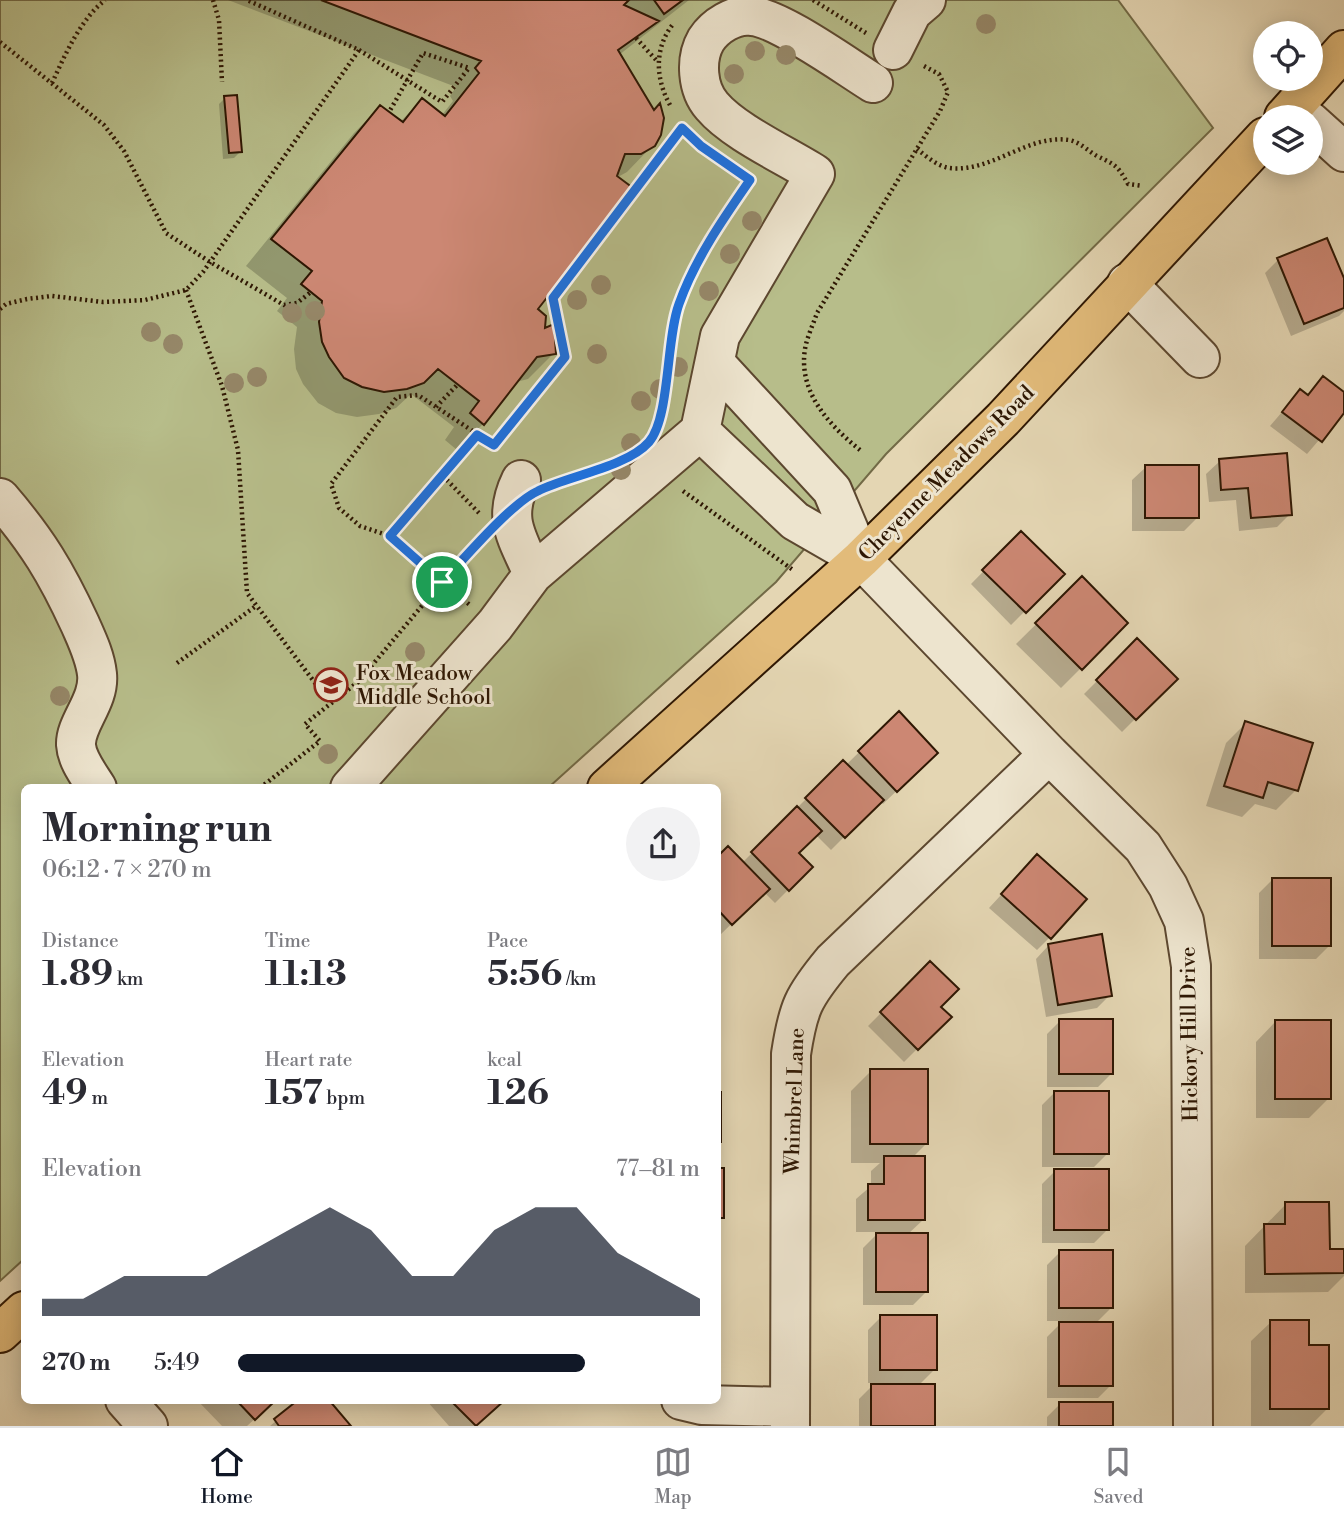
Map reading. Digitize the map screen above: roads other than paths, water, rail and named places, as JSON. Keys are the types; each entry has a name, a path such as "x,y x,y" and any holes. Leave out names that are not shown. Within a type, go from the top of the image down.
{"main road":[{"path":"1306,105 1344,50"},
{"name":"Cheyenne Meadows Road","path":"611,784 861,559 1003,419 1253,150"},
{"path":"0,1333 21,1314"}],"street":[{"path":"893,50 915,4"},
{"path":"354,784 495,625 533,574 700,431 720,336 815,174 729,121 711,104 701,87 699,66 702,48 711,32 729,20 751,15 778,24 873,83"},
{"path":"1323,136 1344,152"},
{"path":"1127,284 1200,358"},
{"path":"715,363 832,490 861,559"},
{"path":"700,431 795,521 861,559"},
{"path":"0,498 31,534 59,577 91,649 98,676 94,698 77,735 76,747 82,764 94,784"},
{"path":"508,507 533,574"},
{"name":"Hickory Hill Drive","path":"861,559 1143,847 1168,886 1184,921 1191,966 1193,1426"},
{"name":"Whimbrel Lane","path":"790,1416 791,1054 796,1018 809,989 833,961 1049,754"},
{"path":"129,1404 148,1426"},
{"path":"698,1404 790,1416"}],"place":[{"name":"Fox Meadow Middle School","path":"331,685"}]}
